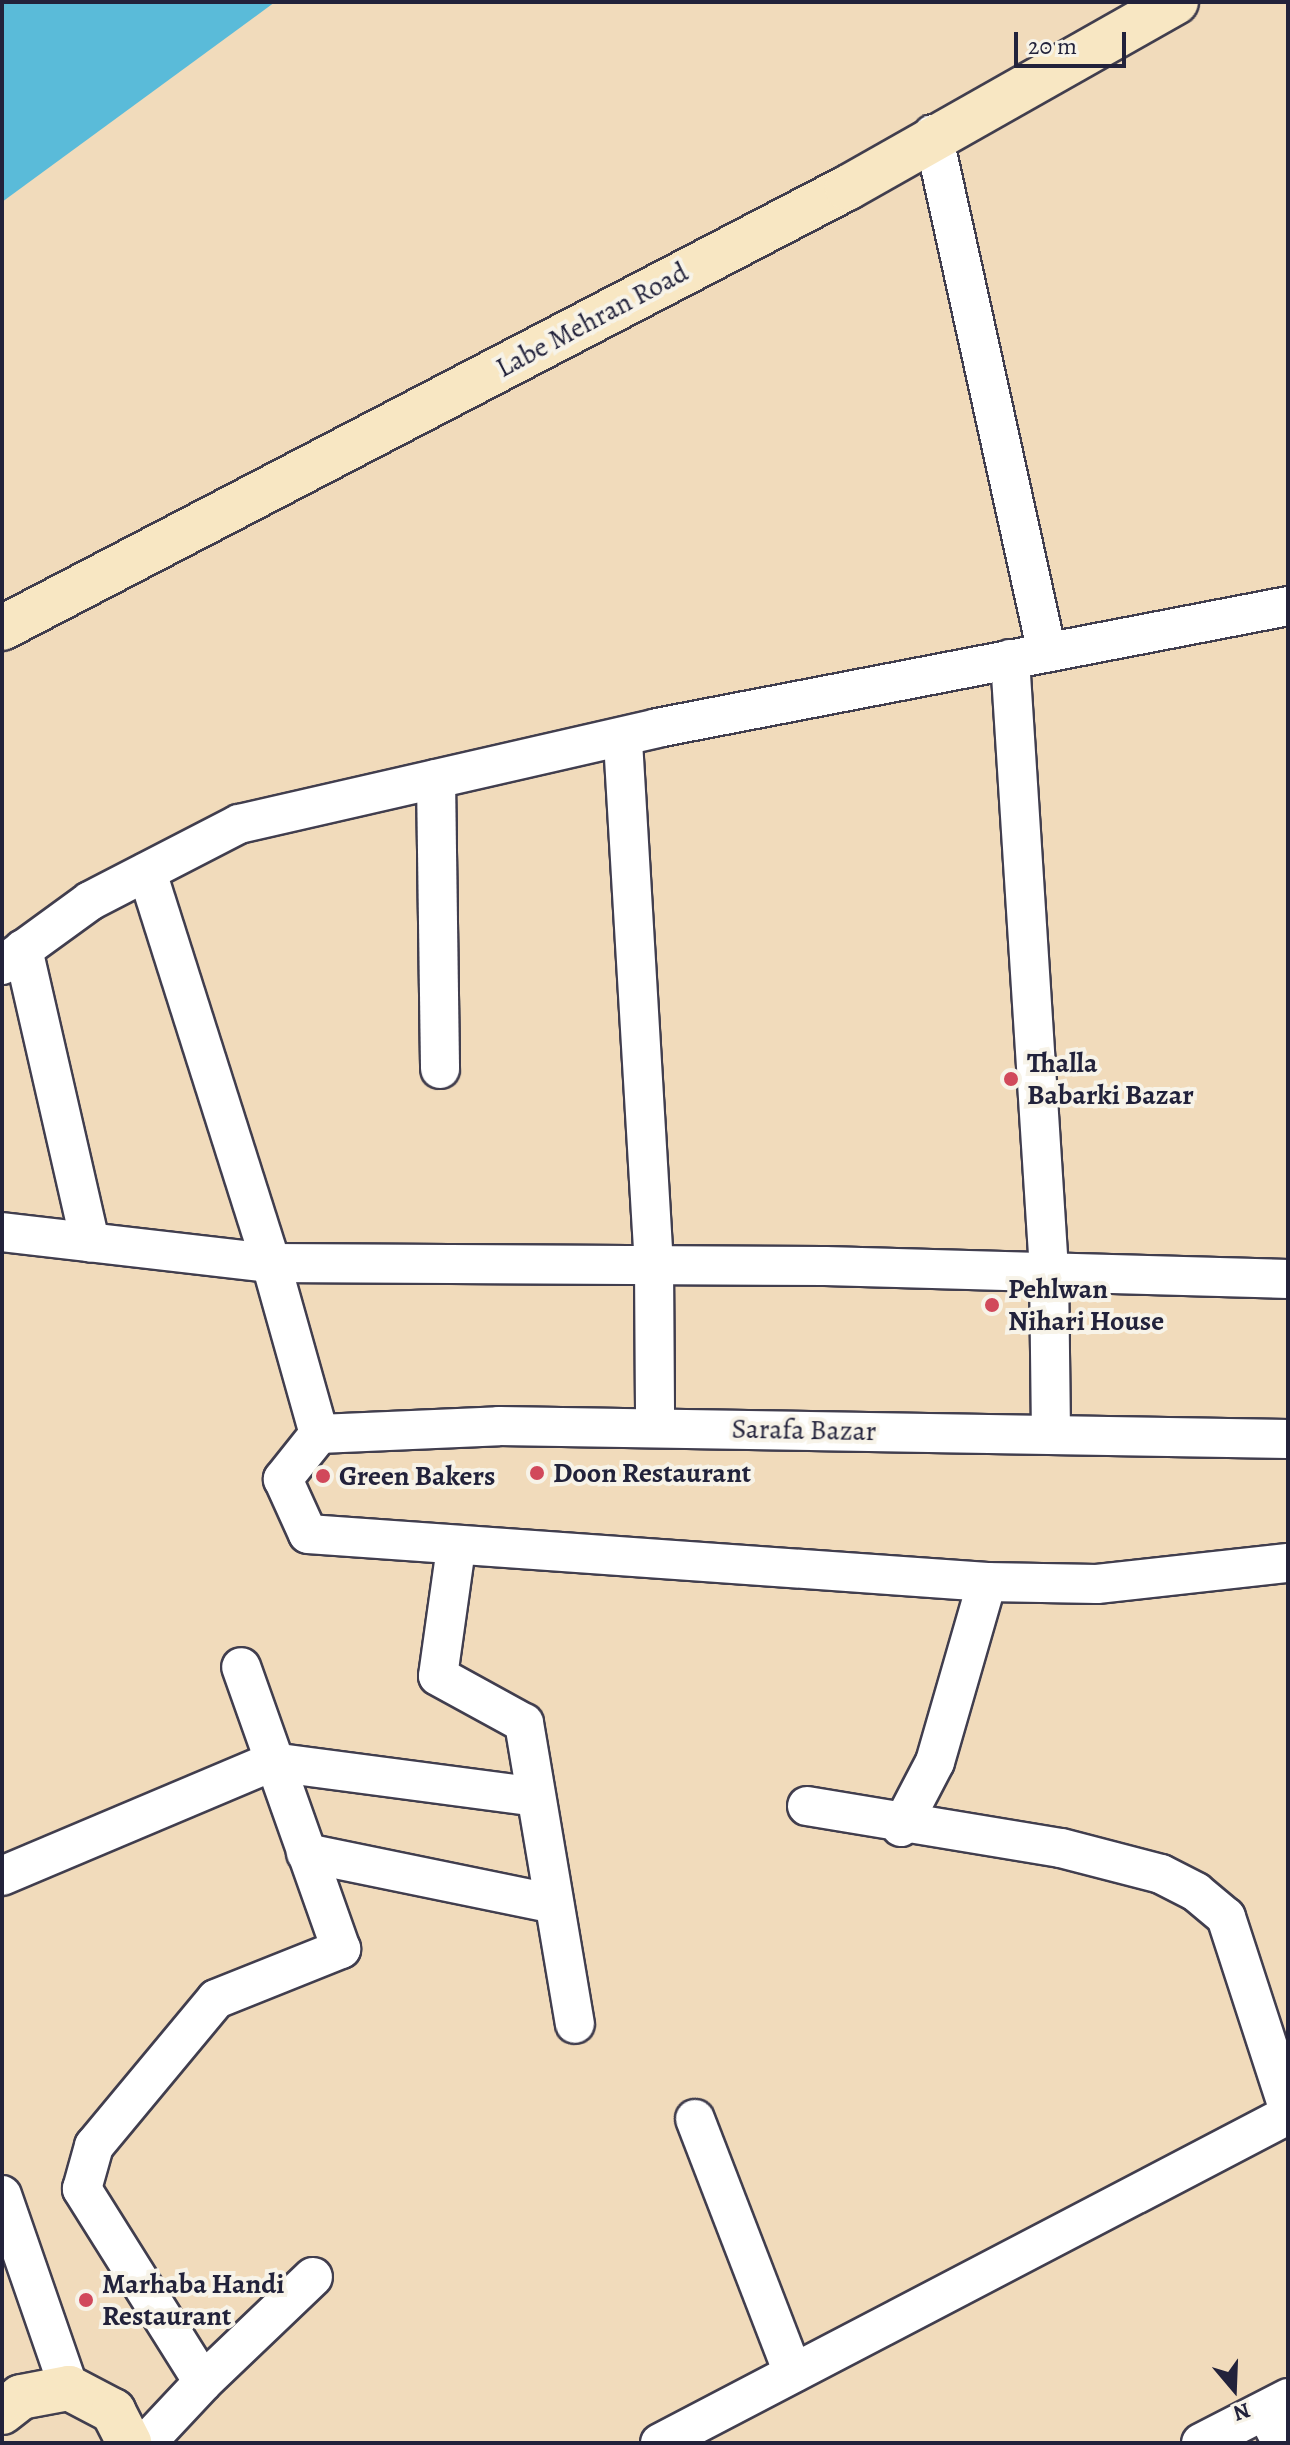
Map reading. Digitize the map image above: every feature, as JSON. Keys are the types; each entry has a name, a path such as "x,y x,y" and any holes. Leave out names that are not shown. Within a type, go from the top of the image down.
{"main road":[{"name":"Labe Mehran Road","path":"2,628 847,188 933,134 1176,2"},
{"path":"2,2412 21,2397 69,2388 113,2411 129,2443"}],"street":[{"path":"933,134 1047,653"},
{"path":"90,1242 13,957 147,872 239,824 436,779 1010,659 1288,606"},
{"path":"1010,659 1049,1270 1051,1434"},
{"path":"623,741 654,1266 655,1428"},
{"path":"436,779 440,1069"},
{"path":"147,872 271,1263 319,1434 283,1479 308,1534 456,1548 987,1582 1097,1584 1288,1563"},
{"path":"2,1232 271,1263 1049,1270 1288,1279"},
{"name":"Sarafa Bazar","path":"319,1434 655,1428 1288,1439"},
{"path":"456,1548 438,1676 524,1723 531,1796 575,2024"},
{"path":"901,1827 935,1762 987,1582"},
{"path":"203,2382 82,2189 94,2146 216,1999 341,1949 272,1762 241,1667"},
{"path":"2,1876 272,1762 531,1796"},
{"path":"807,1806 901,1827 1061,1848 1161,1874 1196,1892 1226,1917 1288,2108"},
{"path":"306,1853 554,1904"},
{"path":"660,2443 1288,2115"},
{"path":"695,2119 793,2373"},
{"path":"2,2195 69,2388"},
{"path":"146,2443 203,2382 313,2277"},
{"path":"1201,2443 1279,2418"}],"water":[{"path":"2,2 275,2 2,202"}],"place":[{"name":"Thalla Babarki Bazar","path":"1011,1079"},
{"name":"Pehlwan Nihari House","path":"992,1305"},
{"name":"Doon Restaurant","path":"537,1473"},
{"name":"Green Bakers","path":"323,1476"},
{"name":"Marhaba Handi Restaurant","path":"86,2300"}]}
